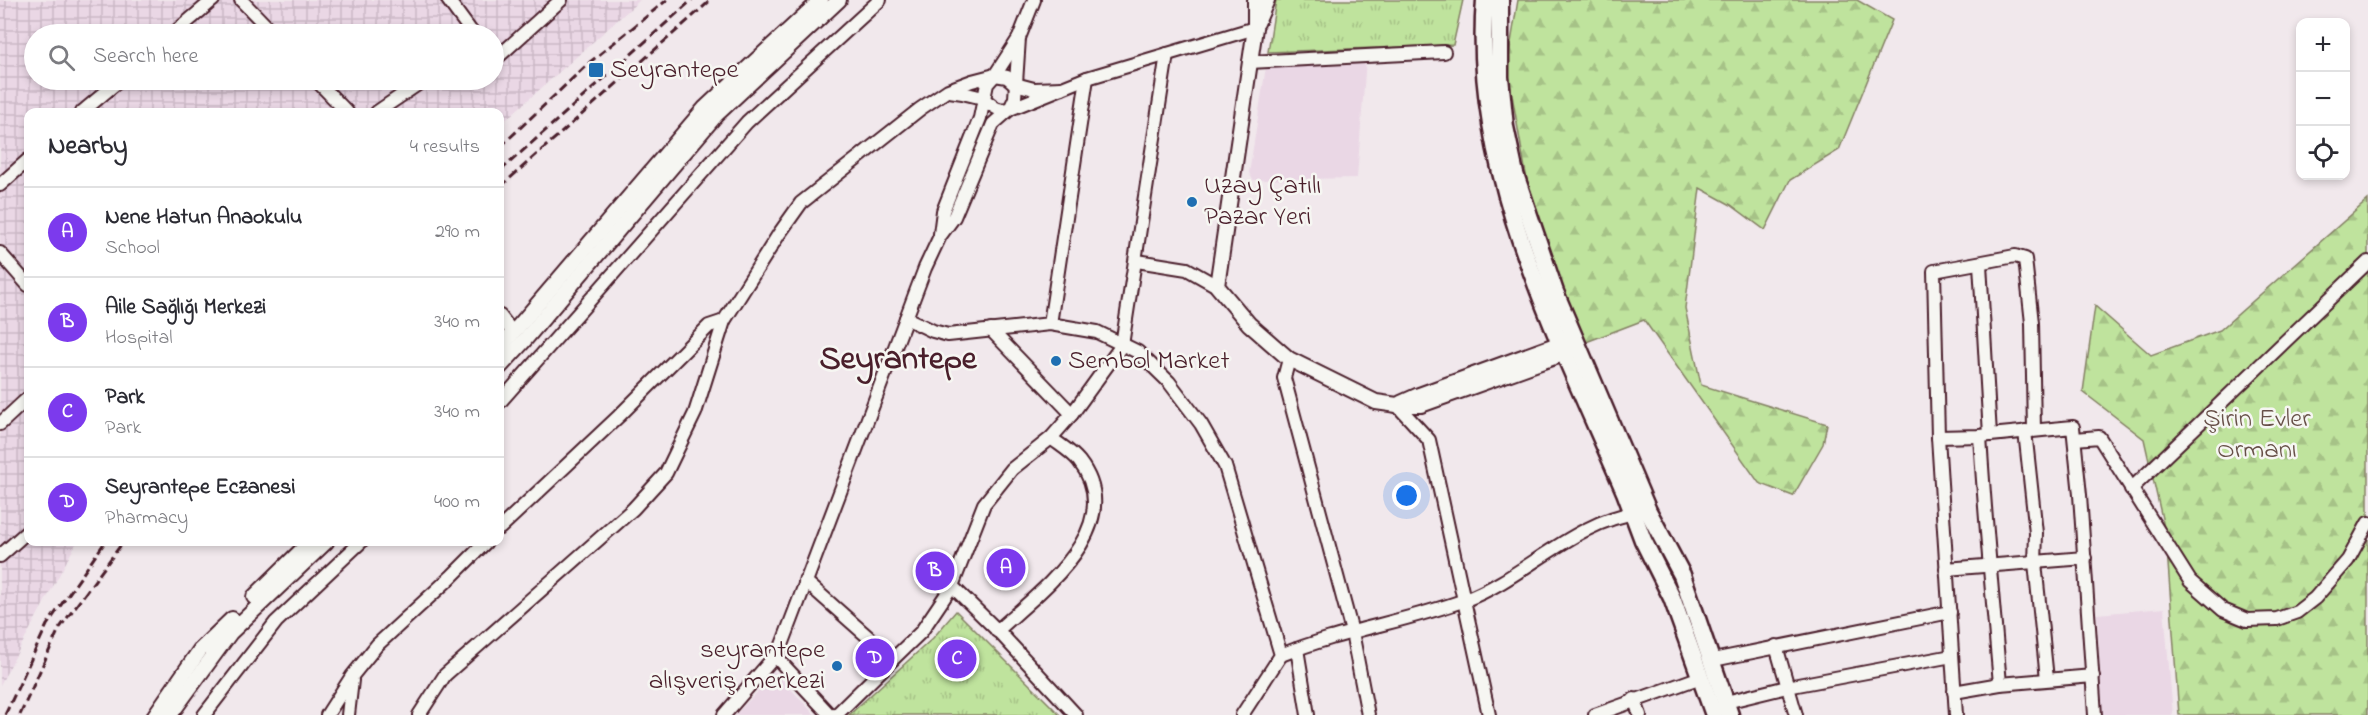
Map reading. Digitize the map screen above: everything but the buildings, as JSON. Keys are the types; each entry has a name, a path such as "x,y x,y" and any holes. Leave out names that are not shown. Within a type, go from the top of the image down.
{"main road":[{"path":"1485,0 1485,78 1491,129 1501,178 1541,297 1570,346"},
{"path":"1500,0 1500,77 1505,127 1515,174 1555,291 1570,346 1639,512 1701,676 1713,715"},
{"path":"1639,512 1682,575 1728,709"}],"street":[{"path":"185,24 213,0"},
{"path":"241,0 264,24"},
{"path":"448,0 466,24"},
{"path":"504,51 561,0"},
{"path":"504,343 705,108 821,0"},
{"path":"504,363 716,115 838,0"},
{"path":"504,397 747,122 880,0"},
{"path":"940,236 943,211 980,117 982,98 987,84 1019,38 1034,0"},
{"path":"1217,286 1255,28 1255,0"},
{"path":"1255,28 1267,0"},
{"path":"948,90 982,98 990,106 1000,111 1010,109 1087,78 1255,28"},
{"path":"724,715 782,645 906,318 940,236 954,217 993,124 1010,109 1015,98 1019,38"},
{"path":"1249,62 1444,52"},
{"path":"836,715 921,632 952,586 984,504 1012,469 1051,438 1072,414 1122,345 1137,261 1167,54"},
{"path":"419,715 446,675 633,509 666,473 695,413 724,321 801,203 920,109 948,90 995,75 1007,77 1015,84 1034,88 1062,88"},
{"path":"1050,324 1087,78"},
{"path":"87,108 108,90"},
{"path":"326,90 343,108"},
{"path":"383,108 409,90"},
{"path":"0,185 24,164"},
{"path":"0,253 24,280"},
{"path":"1956,715 1938,437 1934,271 2015,256 2025,259 2032,323 2030,431 2036,563 2047,679"},
{"path":"1137,261 1187,269 1217,286 1249,324 1289,359 1376,402 1397,405 1419,395 1570,346"},
{"path":"2131,489 2368,262"},
{"path":"1980,264 1985,435 1983,505 1991,566 2000,684"},
{"path":"906,318 933,331 948,335 1050,324 1097,332 1138,352 1169,382 1201,423 1225,466 1281,655"},
{"path":"504,321 513,333"},
{"path":"504,524 619,416 709,326 724,321"},
{"path":"991,330 1072,414"},
{"path":"1289,359 1284,378 1352,632 1368,715"},
{"path":"0,424 24,402"},
{"path":"1397,405 1429,440 1489,715"},
{"path":"1938,437 2073,427 2085,558 2095,715"},
{"path":"2075,439 2098,437 2190,581 2223,610 2247,620 2277,619 2297,612 2315,598 2348,560 2368,523"},
{"path":"997,631 1068,564 1085,539 1094,515 1094,493 1090,478 1078,459 1051,438"},
{"path":"1242,715 1281,655 1465,600 1494,586 1590,527 1639,512"},
{"path":"0,556 24,535"},
{"path":"155,715 200,650 306,546"},
{"path":"170,715 230,633 322,546"},
{"path":"204,715 276,622 358,546"},
{"path":"327,715 352,676 376,645 482,546"},
{"path":"1946,569 2085,558"},
{"path":"806,581 893,659"},
{"path":"952,586 1076,715"},
{"path":"1713,660 1950,612"},
{"path":"1776,646 1796,715"},
{"path":"1297,649 1308,715"},
{"path":"775,656 830,715"},
{"path":"1728,709 1787,687 1952,656"},
{"path":"348,715 352,676"},
{"path":"1595,715 1701,676"},
{"path":"1954,692 2000,684 2094,676"},
{"path":"1635,699 1640,715"}],"shaded area":[{"path":"0,0 640,0 504,121 504,108 24,108 24,546 75,546 0,685"},
{"path":"1366,59 1357,178 1253,180 1249,173 1266,67"},
{"path":"2164,608 2173,715 2102,715 2097,614"},
{"path":"774,671 815,715 735,715 769,680"}],"green space":[{"path":"1276,0 1463,0 1453,45 1268,52"},
{"path":"1518,0 1857,0 1892,20 1839,150 1790,180 1765,230 1731,205 1700,188 1685,308 1701,385 1827,424 1823,444 1793,496 1759,483 1644,320 1581,344 1527,180 1507,67"},
{"name":"Şirin Evler Ormanı","path":"2368,200 2368,715 2179,715 2166,536 2144,439 2083,392 2095,306 2151,355 2220,330"},
{"path":"956,611 1060,715 849,715 933,638"}],"railway":[{"path":"504,143 590,62 667,0"},
{"path":"504,167 692,0"},
{"path":"504,183 711,0"},
{"path":"5,715 47,625 102,546"},
{"path":"20,715 59,629 120,546"}],"place":[{"name":"Seyrantepe","path":"596,70"},
{"name":"Uzay Çatılı Pazar Yeri","path":"1192,202"},
{"name":"Sembol Market","path":"1056,361"},
{"name":"Nene Hatun Anaokulu","path":"1006,568"},
{"name":"Aile Sağlığı Merkezi","path":"935,571"},
{"name":"Seyrantepe Eczanesi","path":"875,658"},
{"name":"Park","path":"957,659"},
{"name":"seyrantepe alışveriş merkezi","path":"837,666"}],"district":[{"name":"Seyrantepe","path":"898,360"}]}
